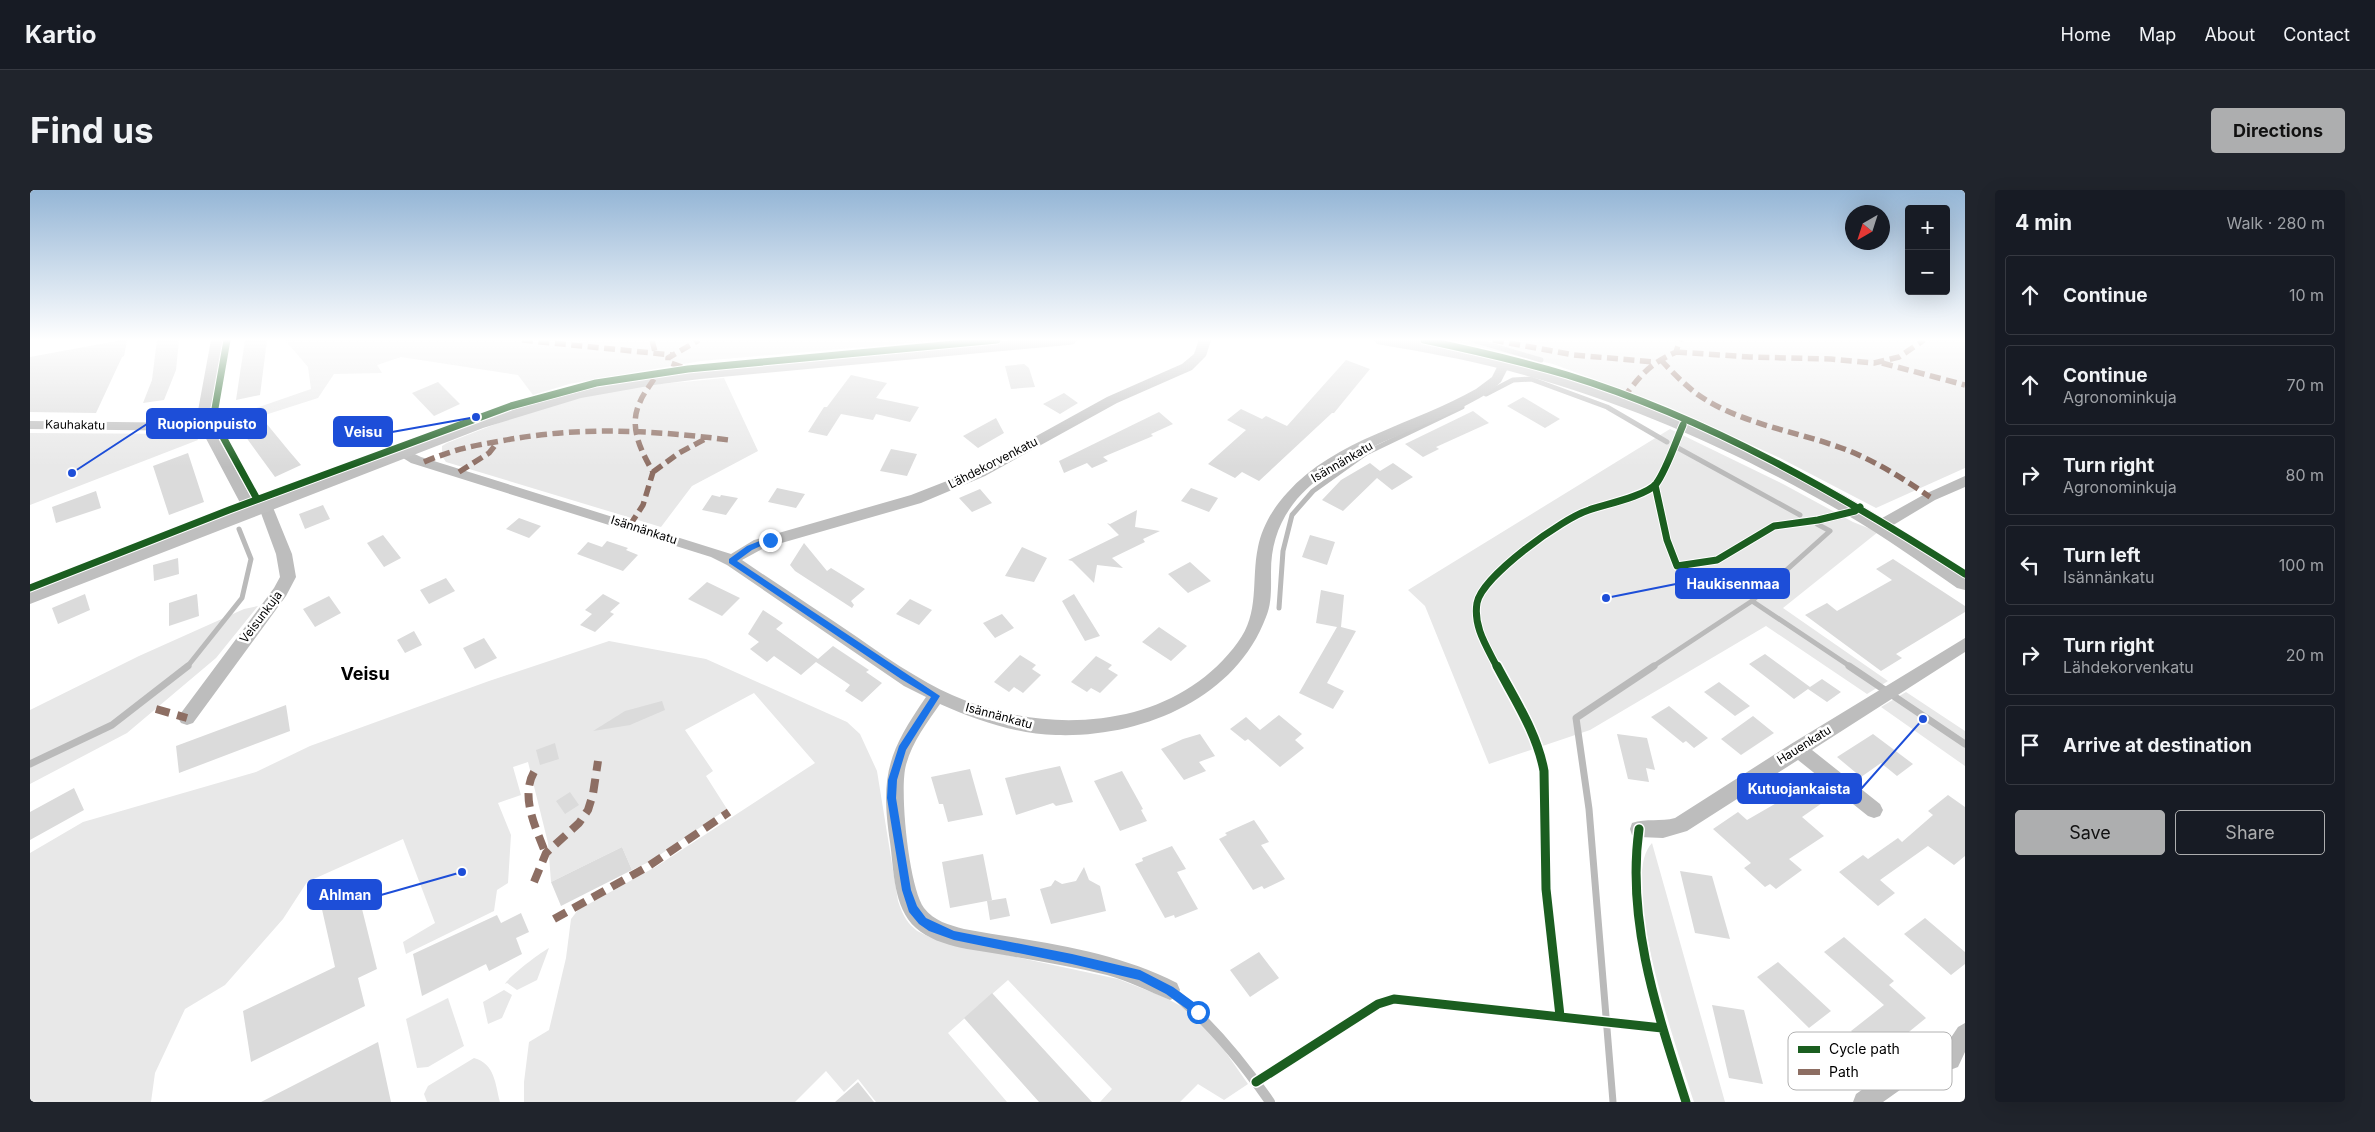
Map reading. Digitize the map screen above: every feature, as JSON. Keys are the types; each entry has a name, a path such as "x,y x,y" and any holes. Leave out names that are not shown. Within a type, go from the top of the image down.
{"street":[{"path":"208,383 204,404 206,427 258,508"},
{"path":"30,596 491,419 560,398 606,387 638,383"},
{"name":"Lähdekorvenkatu","path":"732,561 740,554 764,542 916,499 980,473 1112,400 1152,383"},
{"name":"Isännänkatu","path":"402,453 416,460 680,541 732,561 904,677 936,696 968,709 1015,723 1057,728 1080,728 1103,726 1150,713 1198,692 1219,676 1236,659 1249,640 1259,616 1267,539 1280,512 1292,496 1315,475 1350,454 1470,398 1493,383"},
{"path":"1564,383 1621,400 1719,440 1810,486 1880,526 1965,582"},
{"name":"Kauhakatu","path":"30,425 206,427"},
{"path":"1880,526 1930,497 1965,481"},
{"name":"Veisunkuja","path":"187,718 278,596 288,577 284,554 258,508"},
{"name":"Hauenkatu","path":"1639,829 1663,830 1680,825 1965,644"},
{"path":"936,696 902,749 892,780 892,798 907,890 913,909 922,921 954,935 1140,975 1170,990"},
{"path":"1797,750 1874,810"},
{"path":"1952,1055 1958,1042 1965,1034"},
{"path":"1864,1102 1881,1090"}],"lane":[{"path":"1170,990 1218,1031 1270,1102"}],"shaded area":[{"path":"310,383 328,383 318,398 224,428 221,420 311,389"},
{"path":"524,383 577,383 569,384 533,395"},
{"path":"678,383 726,383 758,451 692,486 661,527 446,462 442,456 442,446 447,443 514,417 566,400 618,389"},
{"path":"1603,383 1965,383 1965,468 1876,508 1780,458 1666,406"},
{"path":"1670,429 1783,484 1853,522 1878,532 1783,608 1888,681 1867,694 1766,626 1590,730 1489,764 1425,606 1408,590"},
{"path":"30,433 195,434 198,440 30,505"},
{"path":"258,606 216,658 127,733 30,784 30,710 139,656 244,609"},
{"path":"609,641 706,659 847,722 860,734 877,771 898,901 906,920 911,926 924,934 951,943 1118,979 1164,997 1192,1012 1213,1034 1248,1084 1224,1100 1198,1084 1180,1102 1100,1102 1112,1089 1008,980 948,1033 1007,1102 876,1102 858,1079 844,1092 826,1071 795,1102 524,1102 524,1082 529,1042 549,1030 566,958 571,919 578,910 657,866 815,763 754,693 685,730 713,771 706,776 727,809 651,861 632,870 622,847 551,882 548,843 528,762 513,767 521,795 498,803 511,835 508,883 497,890 494,911 406,954 403,942 435,923 403,839 307,882 283,919 225,985 185,1009 155,1073 151,1102 30,1102 30,853 83,822 256,772 310,746 489,681"},
{"path":"1906,692 1965,731 1965,766 1881,707"},
{"path":"1652,843 1725,1102 1694,1102 1665,1009 1646,929 1642,892 1643,863"},
{"path":"549,948 537,980 517,990 507,983 505,984 525,965"},
{"path":"504,990 512,995 502,1018 488,1024 483,1002"},
{"path":"448,998 464,1046 428,1067 417,1068 406,1019"},
{"path":"474,1058 486,1065 493,1075 500,1102 427,1102 424,1094 428,1086"}],"building":[{"path":"30,383 110,383 96,413 30,412"},
{"path":"151,383 171,383 164,400 143,403"},
{"path":"239,383 262,383 260,395 236,400"},
{"path":"439,383 460,404 434,416 412,393"},
{"path":"845,383 885,383 887,383 876,398 919,407 910,422 876,414 873,420 841,414 827,436 808,432 824,407 827,407"},
{"path":"1009,383 1034,383 1035,387 1011,389"},
{"path":"1326,383 1359,383 1334,413 1259,481 1242,472 1235,478 1208,464 1246,430 1227,420 1241,409 1262,419 1266,416 1287,426"},
{"path":"1064,393 1078,403 1060,414 1043,404"},
{"path":"1523,397 1560,419 1545,428 1507,406"},
{"path":"1473,411 1489,423 1436,447 1439,449 1423,457 1405,444"},
{"path":"1159,412 1173,424 1151,434 1153,436 1103,457 1108,461 1092,468 1087,463 1064,473 1059,461"},
{"path":"996,418 1004,433 978,448 963,436"},
{"path":"266,423 301,465 275,477 243,433"},
{"path":"891,449 917,454 907,476 880,471"},
{"path":"188,453 204,502 169,515 153,466"},
{"path":"1370,463 1380,471 1393,463 1413,477 1392,490 1377,478 1343,511 1322,500 1341,480"},
{"path":"777,488 805,494 796,508 768,502"},
{"path":"1191,488 1218,498 1209,512 1181,501"},
{"path":"980,489 992,503 972,512 959,498"},
{"path":"96,491 101,508 56,523 52,507"},
{"path":"712,495 738,498 726,515 702,510"},
{"path":"323,505 330,519 305,529 299,514"},
{"path":"1137,510 1135,527 1160,531 1143,539 1145,542 1112,558 1123,568 1097,565 1094,583 1072,561 1068,560 1119,535 1107,523 1110,524"},
{"path":"519,518 541,526 529,538 506,529"},
{"path":"383,535 401,558 384,567 367,543"},
{"path":"1310,535 1335,542 1327,565 1302,557"},
{"path":"607,541 628,548 626,550 638,555 623,571 577,554 588,542 602,547"},
{"path":"804,543 827,571 831,568 865,589 851,601 854,605 852,608 795,571 790,565"},
{"path":"1022,547 1047,558 1034,582 1005,576"},
{"path":"178,558 179,574 154,581 153,565"},
{"path":"1893,559 1965,606 1965,612 1896,654 1902,658 1881,671 1805,615 1827,603 1837,611 1892,580 1876,569"},
{"path":"1190,562 1211,581 1188,593 1168,574"},
{"path":"446,578 455,591 429,604 420,590"},
{"path":"707,582 740,598 722,616 688,599"},
{"path":"1321,590 1344,595 1341,627 1356,631 1327,683 1344,691 1333,709 1299,693 1337,627 1316,623"},
{"path":"85,594 90,610 58,624 52,608"},
{"path":"197,594 199,616 169,626 169,603"},
{"path":"603,594 620,603 610,612 614,614 595,632 580,625 592,614 585,610"},
{"path":"1074,594 1100,636 1085,641 1062,601"},
{"path":"329,596 341,613 315,627 303,609"},
{"path":"910,599 932,610 919,625 896,614"},
{"path":"763,610 783,623 776,629 818,659 833,646 869,670 866,672 882,683 862,702 845,691 850,685 816,662 801,675 774,656 767,662 750,649 759,642 748,634"},
{"path":"1002,614 1014,628 995,638 983,623"},
{"path":"1159,627 1187,646 1171,661 1142,642"},
{"path":"414,631 422,645 405,653 397,640"},
{"path":"484,638 497,658 475,669 463,648"},
{"path":"1765,654 1810,687 1822,679 1841,692 1827,702 1808,689 1794,699 1749,664"},
{"path":"1020,655 1036,665 1032,669 1041,675 1023,693 1014,687 1009,692 994,682"},
{"path":"1096,656 1112,665 1108,669 1118,675 1100,693 1091,688 1087,692 1071,682"},
{"path":"1719,682 1750,706 1735,716 1704,692"},
{"path":"662,701 665,710 630,725 593,731 625,711"},
{"path":"286,705 290,731 179,773 176,746"},
{"path":"1669,706 1708,738 1694,748 1686,741 1683,743 1651,717"},
{"path":"1279,715 1302,734 1295,740 1304,748 1280,767 1248,739 1245,741 1230,729 1246,717 1260,730"},
{"path":"1753,716 1774,733 1741,755 1721,739"},
{"path":"1200,734 1215,756 1199,762 1206,771 1184,780 1161,749"},
{"path":"1617,734 1647,738 1655,770 1646,768 1649,782 1628,779"},
{"path":"1873,734 1913,764 1897,776 1881,763 1861,777 1837,757"},
{"path":"555,743 559,759 540,765 536,750"},
{"path":"1060,766 1073,802 1056,806 1053,803 1016,815 1005,778"},
{"path":"970,769 983,815 948,822 943,804 939,804 931,777"},
{"path":"1122,771 1143,809 1141,810 1147,821 1120,831 1094,781"},
{"path":"1806,786 1825,801 1802,817 1824,836 1789,859 1802,870 1776,889 1770,884 1765,887 1744,868 1751,863 1713,829 1738,812 1747,820"},
{"path":"74,788 84,810 30,840 30,812"},
{"path":"570,792 579,805 565,814 556,801"},
{"path":"1948,795 1965,807 1965,856 1954,865 1928,846 1880,880 1895,893 1878,906 1839,872 1863,855 1868,859 1898,838 1902,842 1933,815 1928,811"},
{"path":"1254,820 1269,842 1261,845 1285,879 1264,889 1262,886 1253,890 1219,839 1227,835 1225,833"},
{"path":"1172,846 1186,869 1177,872 1198,909 1175,918 1174,915 1165,918 1135,864 1143,861 1142,858"},
{"path":"622,847 632,870 561,906 551,882"},
{"path":"983,854 992,900 950,908 942,862"},
{"path":"1084,867 1089,880 1100,886 1106,911 1051,924 1040,889 1051,886 1055,880 1062,884 1076,881"},
{"path":"1680,871 1712,876 1730,939 1695,933"},
{"path":"357,889 377,969 358,978 365,1006 251,1062 243,1011 335,967 321,905"},
{"path":"1006,898 1010,916 990,920 987,901"},
{"path":"521,913 529,932 516,938 522,954 489,971 486,964 422,996 413,954 497,915 501,923"},
{"path":"1925,918 1965,952 1965,964 1951,975 1904,934"},
{"path":"1844,937 1894,981 1889,985 1926,1018 1909,1032 1852,1032 1884,1005 1824,952"},
{"path":"1259,952 1279,978 1250,997 1230,970"},
{"path":"1778,962 1831,1011 1809,1028 1757,977"},
{"path":"992,993 1092,1102 1039,1102 964,1018"},
{"path":"1712,1005 1744,1010 1763,1084 1729,1078"},
{"path":"378,1042 391,1102 261,1102"},
{"path":"858,1082 874,1102 835,1102"}],"waterway":[{"path":"1486,394 1508,383"},
{"path":"1541,383 1607,407 1667,442"},
{"path":"1279,608 1283,551 1292,515 1313,491 1366,453 1462,407"},
{"path":"1678,448 1800,515"},
{"path":"1752,601 1830,531 1817,524"},
{"path":"187,666 242,598 251,559 239,529"},
{"path":"1652,667 1752,601"},
{"path":"1752,601 1851,667"},
{"path":"30,764 112,725 187,666"},
{"path":"1613,1102 1589,809 1576,718 1654,666"},
{"path":"1849,666 1965,744"}],"marked path":[{"path":"630,525 643,505 653,472 644,457 635,424 639,403 652,383"},
{"path":"1623,398 1635,383"},
{"path":"1684,383 1718,406 1740,416 1859,455 1895,474 1930,497"},
{"path":"1957,383 1965,385"},
{"path":"424,462 451,450 542,433 593,430 672,433 729,440"},
{"path":"653,472 679,453 707,438"},
{"path":"459,472 489,453 497,443"},
{"path":"156,709 187,718"},
{"path":"534,882 546,853 554,843 579,823 588,810 593,794 598,761"},
{"path":"534,772 528,789 529,800 534,823 545,852"},
{"path":"554,919 647,867 729,812"}],"cycle path":[{"path":"220,383 214,414 223,437 257,499"},
{"path":"30,588 229,510 511,406 599,383"},
{"path":"1589,383 1706,428 1773,461 1838,496 1965,574"},
{"path":"1560,1016 1546,889 1544,771 1541,754 1535,737 1478,631 1477,603 1483,590 1498,571 1563,522 1587,510 1620,502 1655,485 1683,425"},
{"path":"1655,485 1667,540 1677,566 1717,560 1774,526 1818,520 1855,511 1860,507"},
{"path":"1639,829 1635,886 1643,947 1655,1000 1686,1102"},
{"path":"1256,1082 1378,1004 1394,999 1662,1028"}],"place":[{"name":"Veisu","path":"476,417"},
{"name":"Ruopionpuisto","path":"72,473"},
{"name":"Haukisenmaa","path":"1606,598"},
{"name":"Kutuojankaista","path":"1923,719"},
{"name":"Ahlman","path":"462,872"}],"district":[{"name":"Veisu","path":"365,674"}],"route":[{"path":"770,540 749,548 732,561 910,681 936,696 902,749 892,780 892,798 907,890 913,909 922,921 954,935 1140,975 1170,990 1198,1012"}]}
